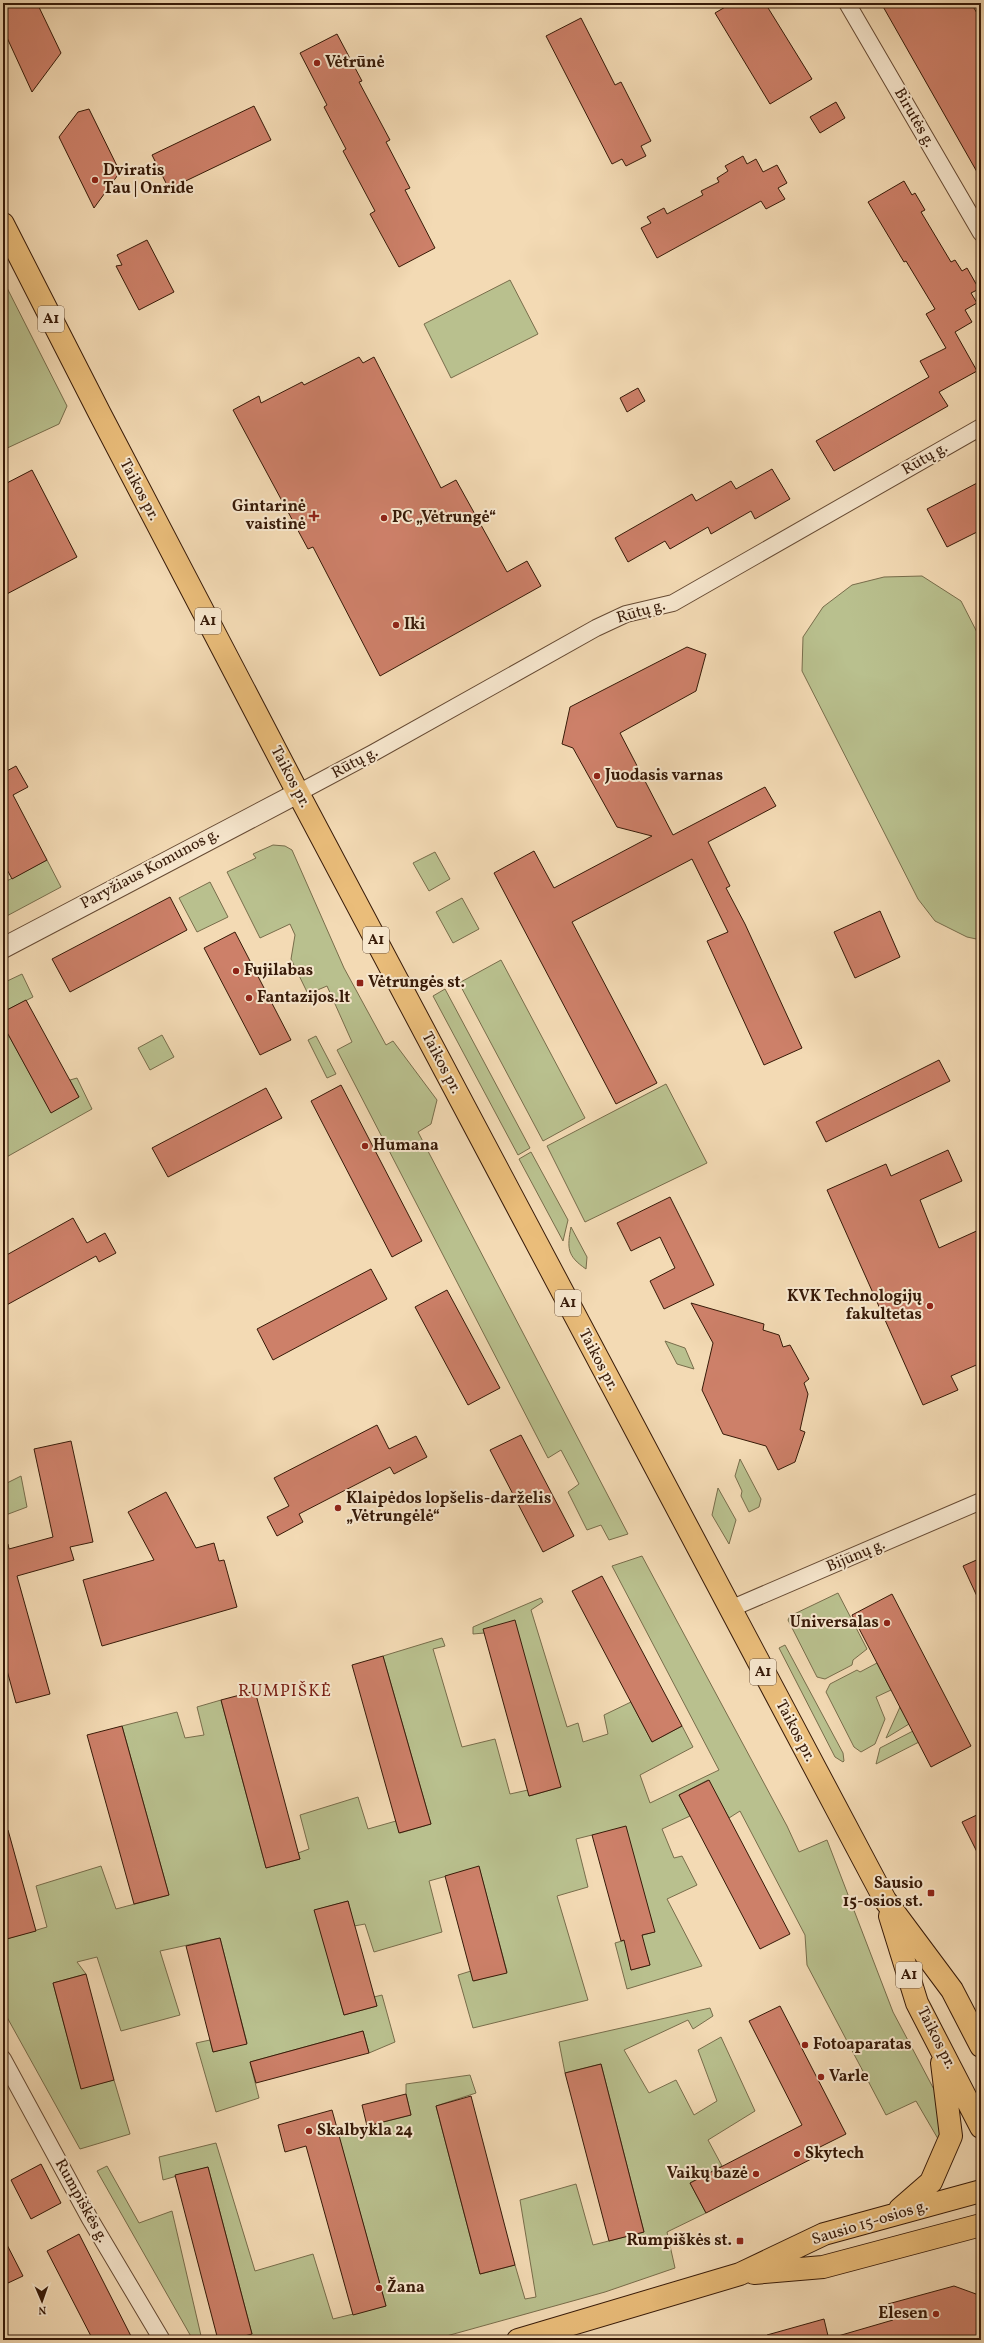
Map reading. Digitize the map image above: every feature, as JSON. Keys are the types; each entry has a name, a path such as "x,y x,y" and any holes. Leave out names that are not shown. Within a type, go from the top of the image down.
{"main road":[{"name":"Taikos pr.","path":"3,224 97,409 298,793 885,1900 952,1990 981,2046"},
{"name":"Taikos pr.","path":"885,1900 917,2003 981,2127"},
{"path":"891,2215 909,2203 932,2182 951,2136 940,2048"},
{"name":"Sausio 15-osios g.","path":"518,2340 740,2274 824,2234 981,2191"},
{"name":"Sausio 15-osios g.","path":"740,2274 823,2267 981,2225"}],"street":[{"name":"Birutės g.","path":"847,3 981,233"},
{"name":"Rūtų g.","path":"298,793 367,757 596,628 626,614 673,603 981,427"},
{"name":"Paryžiaus Komunos g.","path":"3,948 298,793"},
{"name":"Bijūnų g.","path":"730,1609 981,1501"},
{"name":"Rumpiškės g.","path":"3,2060 90,2219 162,2340"}],"green space":[{"path":"3,280 67,406 59,424 3,450"},
{"path":"510,280 538,334 451,378 424,324"},
{"path":"922,576 961,601 981,640 981,940 967,937 935,921 918,899 802,671 803,637 823,607 852,585 884,577"},
{"path":"273,845 285,846 292,850 344,968 386,1045 393,1041 437,1100 431,1124 418,1132 628,1534 609,1540 601,1525 587,1530 568,1492 579,1484 561,1450 548,1458 337,1050 352,1042 327,986 308,994 291,959 295,935 290,924 260,938 227,872 256,858 253,854"},
{"path":"435,852 450,879 429,891 413,863"},
{"path":"47,860 61,887 3,918 3,883"},
{"path":"210,882 228,917 197,932 179,898"},
{"path":"462,898 479,929 453,943 436,912"},
{"path":"501,960 585,1118 543,1141 459,983"},
{"path":"22,974 33,997 3,1012 3,983"},
{"path":"445,989 530,1148 518,1155 433,996"},
{"path":"3,1025 51,1112 79,1097 70,1080 77,1078 92,1109 3,1159"},
{"path":"162,1035 174,1057 150,1070 138,1048"},
{"path":"316,1036 336,1074 327,1078 308,1040"},
{"path":"666,1084 707,1163 585,1222 547,1146"},
{"path":"531,1152 568,1220 563,1241 519,1159"},
{"path":"571,1227 587,1257 586,1269 575,1260 570,1251 569,1241"},
{"path":"665,1341 685,1348 694,1369 677,1364"},
{"path":"740,1459 761,1499 759,1507 749,1512 741,1496 742,1491 735,1476"},
{"path":"21,1476 27,1507 3,1516 3,1485"},
{"path":"718,1488 736,1520 729,1544 712,1515"},
{"path":"642,1556 787,1826 799,1852 827,1840 893,2012 938,2097 941,2144 916,2101 886,2115 807,1965 805,1935 740,1811 729,1818 708,1780 679,1795 690,1816 662,1829 674,1858 682,1856 697,1885 667,1899 702,1966 627,1989 615,1943 654,1932 592,1835 576,1839 588,1887 557,1896 588,2000 473,2028 458,1975 471,1971 474,1981 507,1972 479,1867 429,1881 442,1932 374,1952 365,1924 354,1926 348,1901 315,1910 344,2015 377,2006 374,1997 382,1995 395,2042 369,2053 363,2031 250,2062 259,2098 216,2112 196,2043 210,2040 213,2052 247,2043 220,1938 160,1951 180,2015 121,2031 97,1957 77,1962 86,1974 53,1983 81,2088 114,2080 130,2134 80,2149 3,2010 3,1940 47,1927 36,1886 101,1866 116,1909 169,1895 122,1726 177,1712 185,1738 204,1735 197,1707 221,1700 266,1868 300,1859 298,1853 309,1849 300,1815 358,1797 368,1829 396,1821 400,1833 431,1824 383,1656 442,1638 445,1646 433,1649 462,1747 495,1739 510,1794 528,1790 529,1796 561,1787 484,1633 473,1634 473,1627 541,1598 543,1602 531,1610 567,1727 578,1723 583,1742 608,1734 604,1715 631,1702 652,1742 682,1726 693,1747 640,1775 650,1803 719,1770 612,1566","holes":["647,1954 650,1965 631,1970 629,1959"]},
{"path":"838,1593 867,1649 853,1660 852,1665 825,1679 817,1677 788,1620 790,1616"},
{"path":"785,1645 843,1753 843,1762 835,1757 779,1648"},
{"path":"877,1663 891,1690 876,1697 885,1719 875,1744 861,1752 854,1747 826,1692 830,1684 857,1670 860,1672"},
{"path":"900,1707 909,1724 886,1738"},
{"path":"913,1731 919,1742 876,1764 880,1748"},
{"path":"710,2008 713,2016 693,2029 688,2020 624,2050 649,2093 676,2080 694,2115 717,2101 698,2050 721,2037 755,2111 708,2140 722,2166 690,2183 706,2213 667,2232 675,2268 605,2292 432,2340 229,2340 252,2334 208,2167 163,2180 159,2157 216,2143 255,2271 313,2254 333,2319 386,2306 339,2137 367,2126 411,2115 406,2094 406,2084 470,2075 476,2093 436,2106 480,2274 515,2265 525,2299 536,2297 520,2200 576,2184 593,2245 644,2232 601,2064 565,2073 559,2042"},
{"path":"107,2166 139,2223 172,2211 202,2340 193,2340 97,2171"}],"building":[{"path":"3,3 37,3 61,53 32,92 3,29"},
{"path":"732,3 765,3 812,79 770,104 715,13"},
{"path":"881,3 971,3 981,20 981,179"},
{"path":"581,18 615,85 621,82 651,141 641,146 646,156 626,166 622,159 612,164 546,36"},
{"path":"337,34 362,81 359,82 390,140 386,142 410,188 405,190 435,248 399,267 370,214 375,211 343,151 346,149 324,107 327,105 300,53"},
{"path":"836,102 845,118 820,133 810,117"},
{"path":"254,106 271,140 169,189 152,155"},
{"path":"89,109 120,172 94,208 59,137 78,112"},
{"path":"743,156 747,164 756,159 763,172 777,165 787,183 778,188 785,199 766,209 761,201 657,258 641,228 651,223 647,217 664,208 667,214 703,195 701,191 719,182 717,178 728,171 725,166"},
{"path":"904,181 912,195 915,193 925,210 921,212 951,262 955,260 962,271 967,268 979,289 971,293 977,303 965,310 972,322 955,332 977,371 939,392 948,406 834,471 816,441 929,377 920,361 946,348 926,314 935,309 906,261 904,262 868,202"},
{"path":"147,240 174,292 139,310 116,266 122,265 117,255"},
{"name":"PC „Vėtrungė“","path":"359,357 363,363 374,357 441,488 456,480 507,572 527,561 541,586 380,676 313,547 308,549 233,410 259,396 261,403 302,382 304,385"},
{"path":"638,388 645,401 627,412 620,398"},
{"path":"772,469 790,499 755,519 751,511 711,534 708,527 670,549 665,541 628,562 615,538 692,494 696,501 731,481 736,489"},
{"path":"32,470 77,557 3,596 3,485"},
{"path":"981,481 981,530 947,547 927,509"},
{"path":"687,647 706,654 696,691 620,733 673,835 765,787 776,806 708,842 730,886 726,888 745,924 802,1048 764,1065 707,941 728,932 692,859 572,922 657,1083 616,1104 494,873 534,851 554,888 652,836 617,827 573,748 562,744 570,707"},
{"path":"16,766 28,787 13,795 47,860 12,879 3,862 3,773"},
{"path":"170,897 187,930 70,992 52,959"},
{"path":"880,911 900,957 855,978 834,932"},
{"path":"235,932 291,1040 260,1055 204,948"},
{"path":"26,1000 79,1097 51,1113 3,1025 3,1012"},
{"path":"939,1060 950,1081 826,1142 816,1122"},
{"path":"341,1085 422,1241 392,1257 311,1101"},
{"path":"266,1088 282,1118 168,1177 152,1148"},
{"name":"KVK Technologijų fakultetas","path":"948,1150 962,1181 920,1200 939,1248 981,1229 981,1363 951,1376 958,1390 923,1405 827,1190 886,1164 891,1176"},
{"path":"670,1197 714,1285 664,1309 650,1281 675,1268 660,1237 631,1251 617,1223"},
{"path":"73,1218 87,1243 105,1233 116,1253 99,1262 96,1256 3,1307 3,1257"},
{"path":"371,1269 387,1299 273,1360 257,1329"},
{"path":"447,1290 500,1388 468,1405 415,1307"},
{"path":"691,1303 764,1324 763,1330 779,1335 783,1347 790,1345 809,1379 804,1383 808,1394 800,1430 805,1432 795,1462 778,1470 766,1446 723,1434 702,1390 713,1343"},
{"path":"377,1425 389,1449 416,1436 427,1457 394,1474 390,1467 299,1514 303,1522 277,1536 267,1517 289,1506 274,1478"},
{"path":"521,1435 574,1536 543,1552 490,1450"},
{"path":"71,1441 93,1542 70,1547 74,1560 17,1576 50,1694 16,1703 3,1656 3,1545 8,1544 9,1549 53,1537 34,1449"},
{"path":"166,1492 196,1548 214,1543 219,1561 224,1560 237,1607 102,1646 83,1580 154,1560 128,1512"},
{"path":"981,1558 981,1605 963,1566"},
{"path":"602,1576 682,1726 652,1742 572,1591"},
{"path":"892,1594 971,1746 931,1767 852,1615"},
{"path":"515,1620 561,1787 529,1796 483,1629"},
{"path":"383,1656 431,1824 399,1833 352,1665"},
{"path":"255,1691 300,1859 266,1868 221,1700"},
{"path":"122,1726 169,1895 134,1904 87,1735"},
{"path":"709,1780 790,1934 760,1949 679,1795"},
{"path":"981,1813 981,1860 962,1822"},
{"path":"626,1826 655,1932 642,1935 650,1965 631,1970 624,1940 621,1941 592,1835"},
{"path":"8,1830 36,1931 3,1940 3,1831"},
{"path":"479,1866 507,1973 473,1981 445,1876"},
{"path":"348,1901 377,2006 344,2015 314,1910"},
{"path":"220,1938 247,2044 213,2052 186,1946"},
{"path":"86,1974 114,2080 81,2089 53,1983"},
{"path":"780,2006 846,2134 818,2148 821,2154 706,2213 690,2183 802,2125 749,2021"},
{"path":"363,2031 369,2053 256,2083 250,2062"},
{"path":"601,2064 644,2232 609,2241 565,2073"},
{"path":"406,2094 411,2115 367,2126 362,2105"},
{"path":"471,2096 515,2265 480,2274 436,2106"},
{"path":"332,2110 386,2306 353,2315 306,2146 285,2152 278,2125"},
{"path":"41,2164 61,2203 31,2219 11,2180"},
{"path":"208,2167 252,2334 229,2340 218,2340 175,2175"},
{"path":"79,2234 133,2340 93,2340 47,2251"},
{"path":"3,2237 23,2276 8,2283 3,2274"},
{"name":"Elesen","path":"954,2286 976,2294 981,2303 981,2340 839,2340 838,2336 893,2320 888,2304"},
{"path":"824,2319 829,2340 768,2340 767,2335"}],"place":[{"name":"Vėtrūnė","path":"317,63"},
{"name":"Dviratis Tau | Onride","path":"95,180"},
{"name":"Gintarinė vaistinė","path":"314,516"},
{"name":"PC „Vėtrungė“","path":"384,518"},
{"name":"Iki","path":"396,625"},
{"name":"Juodasis varnas","path":"597,776"},
{"name":"Fujilabas","path":"236,971"},
{"name":"Vėtrungės st.","path":"360,983"},
{"name":"Fantazijos.lt","path":"249,998"},
{"name":"Humana","path":"365,1146"},
{"name":"KVK Technologijų fakultetas","path":"930,1306"},
{"name":"Klaipėdos lopšelis-darželis „Vėtrungėlė“","path":"338,1508"},
{"name":"Universalas","path":"887,1623"},
{"name":"Sausio 15-osios st.","path":"931,1893"},
{"name":"Fotoaparatas","path":"805,2045"},
{"name":"Varle","path":"821,2077"},
{"name":"Skalbykla 24","path":"309,2131"},
{"name":"Skytech","path":"797,2154"},
{"name":"Vaikų bazė","path":"756,2174"},
{"name":"Rumpiškės st.","path":"740,2241"},
{"name":"Žana","path":"379,2288"},
{"name":"Elesen","path":"936,2314"}],"district":[{"name":"RUMPIŠKĖ","path":"285,1691"}]}
